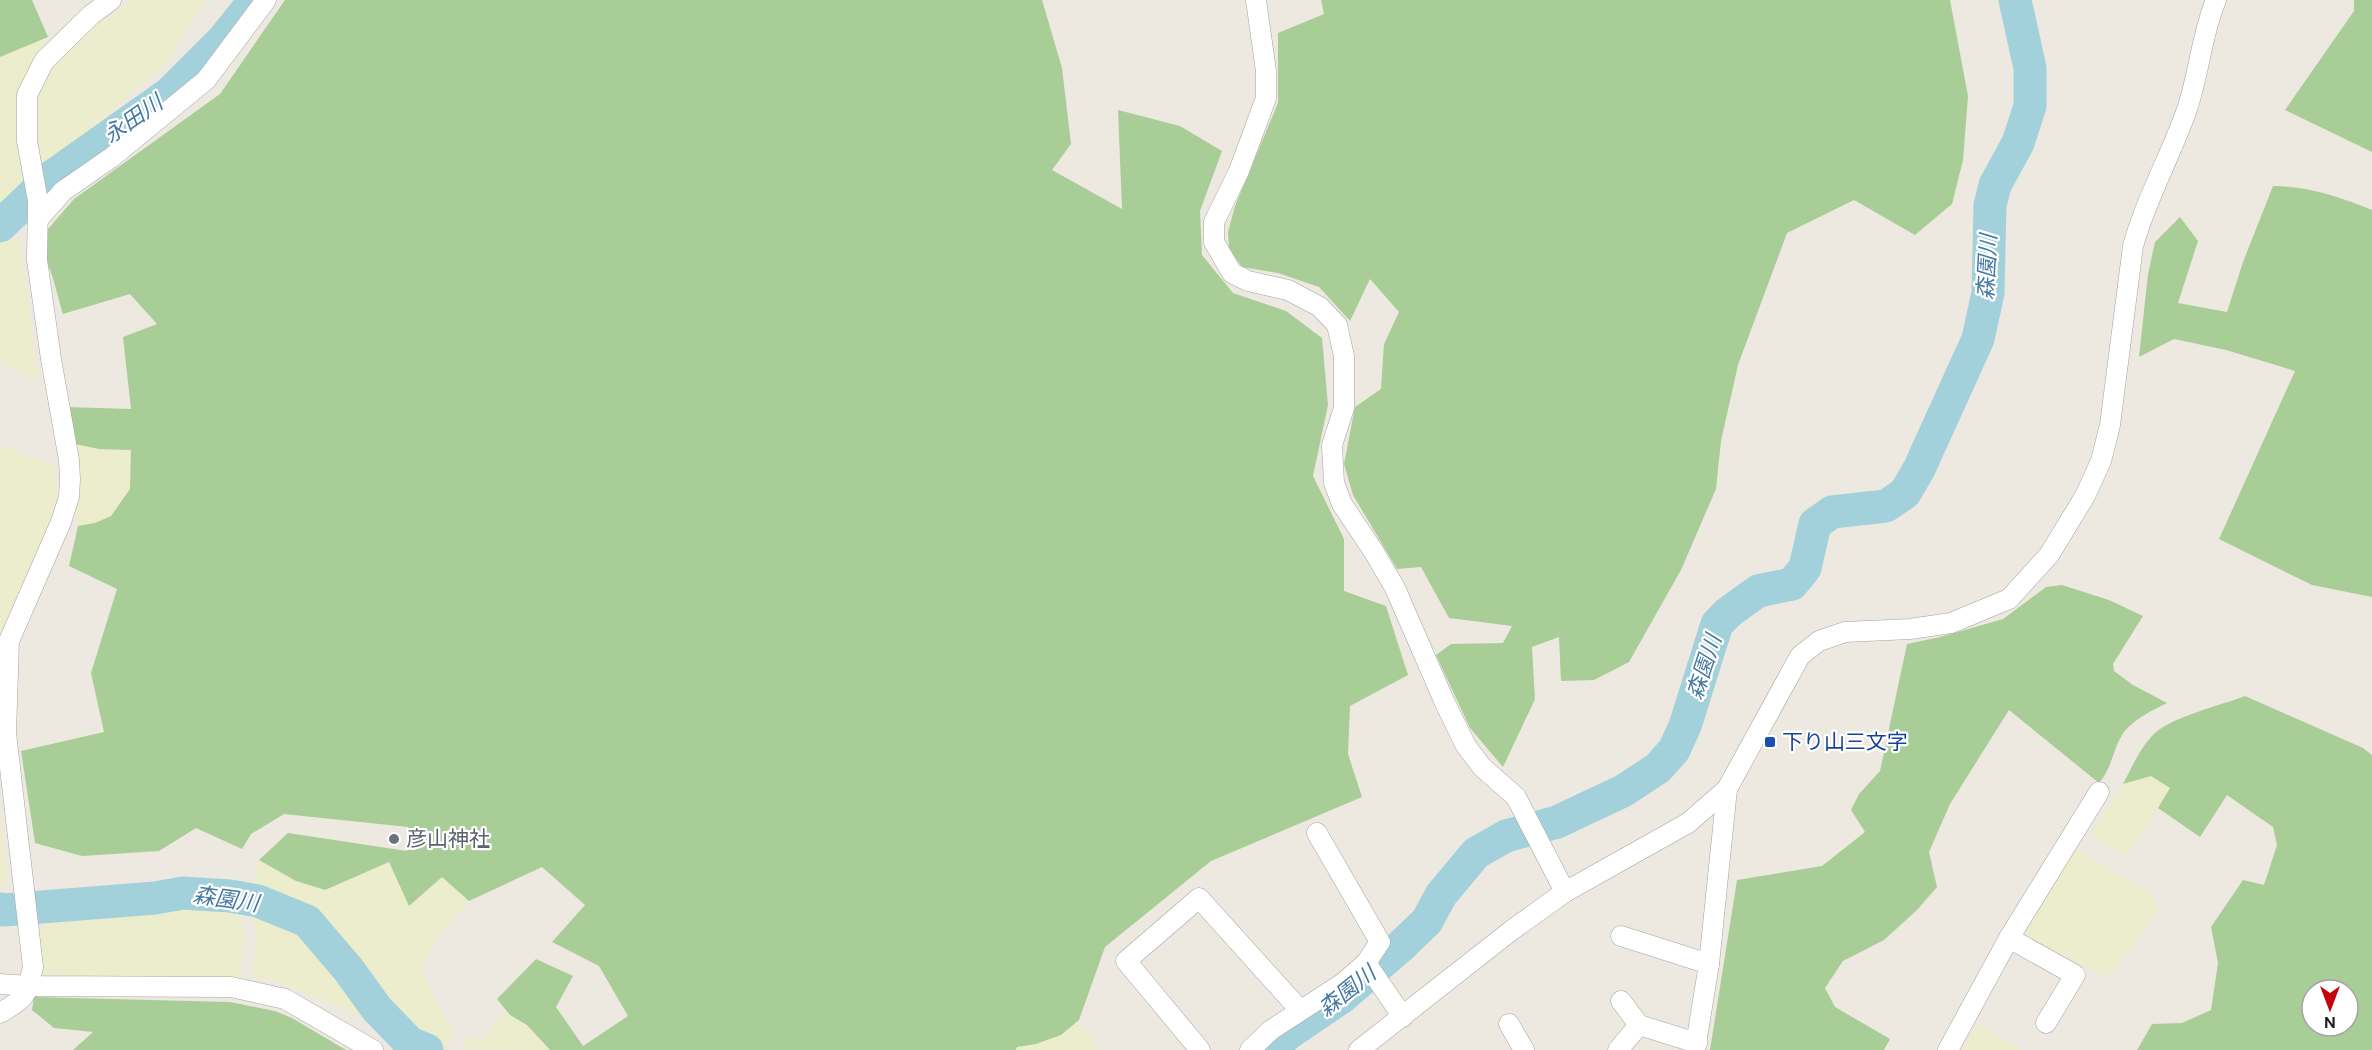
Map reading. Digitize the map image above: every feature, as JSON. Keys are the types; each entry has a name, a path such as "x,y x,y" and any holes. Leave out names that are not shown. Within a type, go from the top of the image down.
{"street":[{"path":"0,1013 15,1005 25,996 33,967 6,733 9,641 61,522 69,497 70,479 69,460 51,359 37,260 38,210 27,141 27,95 44,61 91,15 111,0"},
{"path":"38,210 112,157 206,80 266,0"},
{"path":"1256,0 1266,71 1266,98 1239,171 1214,222 1214,242 1232,273 1248,281 1288,290 1320,307 1337,325 1344,356 1344,408 1332,445 1334,483 1342,504 1395,588 1444,703 1466,746 1482,767 1516,797 1564,892"},
{"path":"1359,1050 1564,892 1688,823 1727,789 1800,657 1819,642 1845,632 1910,630 1951,623 2010,600 2049,555 2085,496 2101,460 2110,425 2133,246 2140,220 2186,112 2216,0"},
{"path":"1621,1001 1639,1025 1696,1046 1709,964 1727,789"},
{"path":"1948,1050 2009,938 2099,792"},
{"path":"1250,1050 1271,1030 1342,983 1366,963 1380,942 1317,833"},
{"path":"1200,1050 1126,961 1199,898 1300,1010"},
{"path":"1621,936 1709,964"},
{"path":"2009,938 2075,975 2046,1023"},
{"path":"1366,963 1403,1017"},
{"path":"0,984 231,987 260,992 285,999 373,1050"},
{"path":"1509,1024 1524,1050"},
{"path":"1618,1050 1639,1025"}],"green space":[{"path":"0,0 32,0 48,37 0,57"},
{"path":"131,0 205,0 167,62 43,172 36,127 37,91 50,66 88,28 116,13"},
{"path":"285,0 1042,0 1062,68 1071,144 1052,170 1122,209 1118,110 1180,126 1222,151 1200,211 1202,255 1233,293 1286,311 1322,338 1328,405 1313,476 1344,539 1344,591 1386,606 1408,675 1350,706 1348,754 1362,797 1211,861 1105,947 1079,1020 1061,1035 1036,1044 1017,1047 1016,1050 550,1050 527,1025 510,1015 497,999 536,959 573,976 556,1007 583,1046 628,1016 599,966 552,942 585,905 542,867 469,901 442,877 409,906 389,862 325,890 296,881 259,860 288,833 407,851 408,827 284,814 251,834 242,849 196,828 159,851 82,856 35,843 21,751 104,732 91,673 117,589 69,566 78,526 95,523 111,516 130,489 131,450 99,449 75,444 67,407 131,409 123,337 157,324 130,294 63,314 43,255 48,229 74,199 220,94"},
{"path":"1321,0 1950,0 1968,96 1963,160 1952,204 1915,235 1854,200 1787,233 1738,365 1721,441 1716,489 1681,570 1629,662 1594,680 1561,681 1559,637 1532,647 1535,699 1503,767 1470,728 1436,655 1451,644 1503,643 1512,626 1449,618 1421,567 1397,569 1353,495 1344,464 1355,407 1381,389 1384,344 1399,312 1370,279 1350,321 1319,287 1278,273 1242,267 1229,248 1228,232 1235,206 1278,103 1278,33 1324,14"},
{"path":"2354,0 2372,0 2372,152 2285,110 2354,11"},
{"path":"48,37 25,76 17,102 26,181 8,204 0,209 0,57"},
{"path":"2273,186 2324,193 2372,210 2372,597 2312,585 2219,539 2295,371 2226,350 2174,339 2139,357 2148,274 2155,242 2180,217 2198,241 2178,303 2227,312 2243,262"},
{"path":"19,238 39,381 0,363 0,239"},
{"path":"75,444 99,449 131,450 130,489 111,516 95,523 78,526"},
{"path":"0,445 54,466 57,497 48,529 0,638"},
{"path":"2062,585 2109,600 2143,616 2113,664 2114,671 2133,685 2167,703 2128,727 2117,744 2104,777 2099,783 2009,710 1950,804 1929,852 1937,887 1917,910 1884,940 1843,961 1825,988 1835,1007 1890,1039 1884,1050 1710,1050 1737,880 1822,866 1865,832 1851,810 1859,794 1880,771 1907,644 2003,619 2046,587"},
{"path":"2245,696 2363,748 2372,755 2372,1050 2137,1050 2152,1024 2182,1023 2211,1010 2218,963 2211,927 2243,880 2264,885 2277,845 2273,827 2227,795 2200,837 2158,808 2170,788 2151,776 2123,784 2150,738 2163,727"},
{"path":"2151,776 2171,789 2126,857 2090,834 2123,784"},
{"path":"0,807 8,889 0,885"},
{"path":"2076,849 2148,892 2159,910 2108,978 2024,935"},
{"path":"259,860 296,881 352,877 389,862 410,906 442,876 469,901 438,938 421,969 436,1002 455,1033 445,1050 412,1033 326,928 308,913 284,902 255,895 254,876"},
{"path":"185,907 238,913 245,931 240,978 43,975 39,926"},
{"path":"249,914 279,921 304,933 364,1016 277,982 253,978 256,929"},
{"path":"34,997 230,1002 275,1011 292,1018 346,1050 73,1050 93,1032 54,1028 32,1010"},
{"path":"510,1015 527,1025 550,1050 463,1049 468,1035 484,1040 497,1017"},
{"path":"1079,1020 1100,1050 1016,1050 1017,1047 1036,1044 1061,1035"},
{"path":"1977,1024 2022,1050 1962,1050"}],"waterway":[{"name":"永田川","path":"0,226 50,178 170,93 222,41 255,0"},
{"name":"森園川","path":"1270,1050 1289,1033 1342,997 1400,947 1427,921 1441,895 1476,853 1506,836 1557,822 1623,791 1658,768 1674,750 1685,726 1717,624 1729,612 1758,591 1792,584 1805,568 1815,524 1832,512 1886,506 1905,493 1919,469 1978,339 1988,293 1990,205 1995,185 2018,143 2030,106 2030,68 2015,0"},
{"name":"森園川","path":"0,909 155,898 183,893 230,896 258,901 307,921 348,969 377,1009 410,1043 427,1050"}],"place":[{"name":"下り山三文字","path":"1770,742"},
{"name":"彦山神社","path":"394,839"}]}
